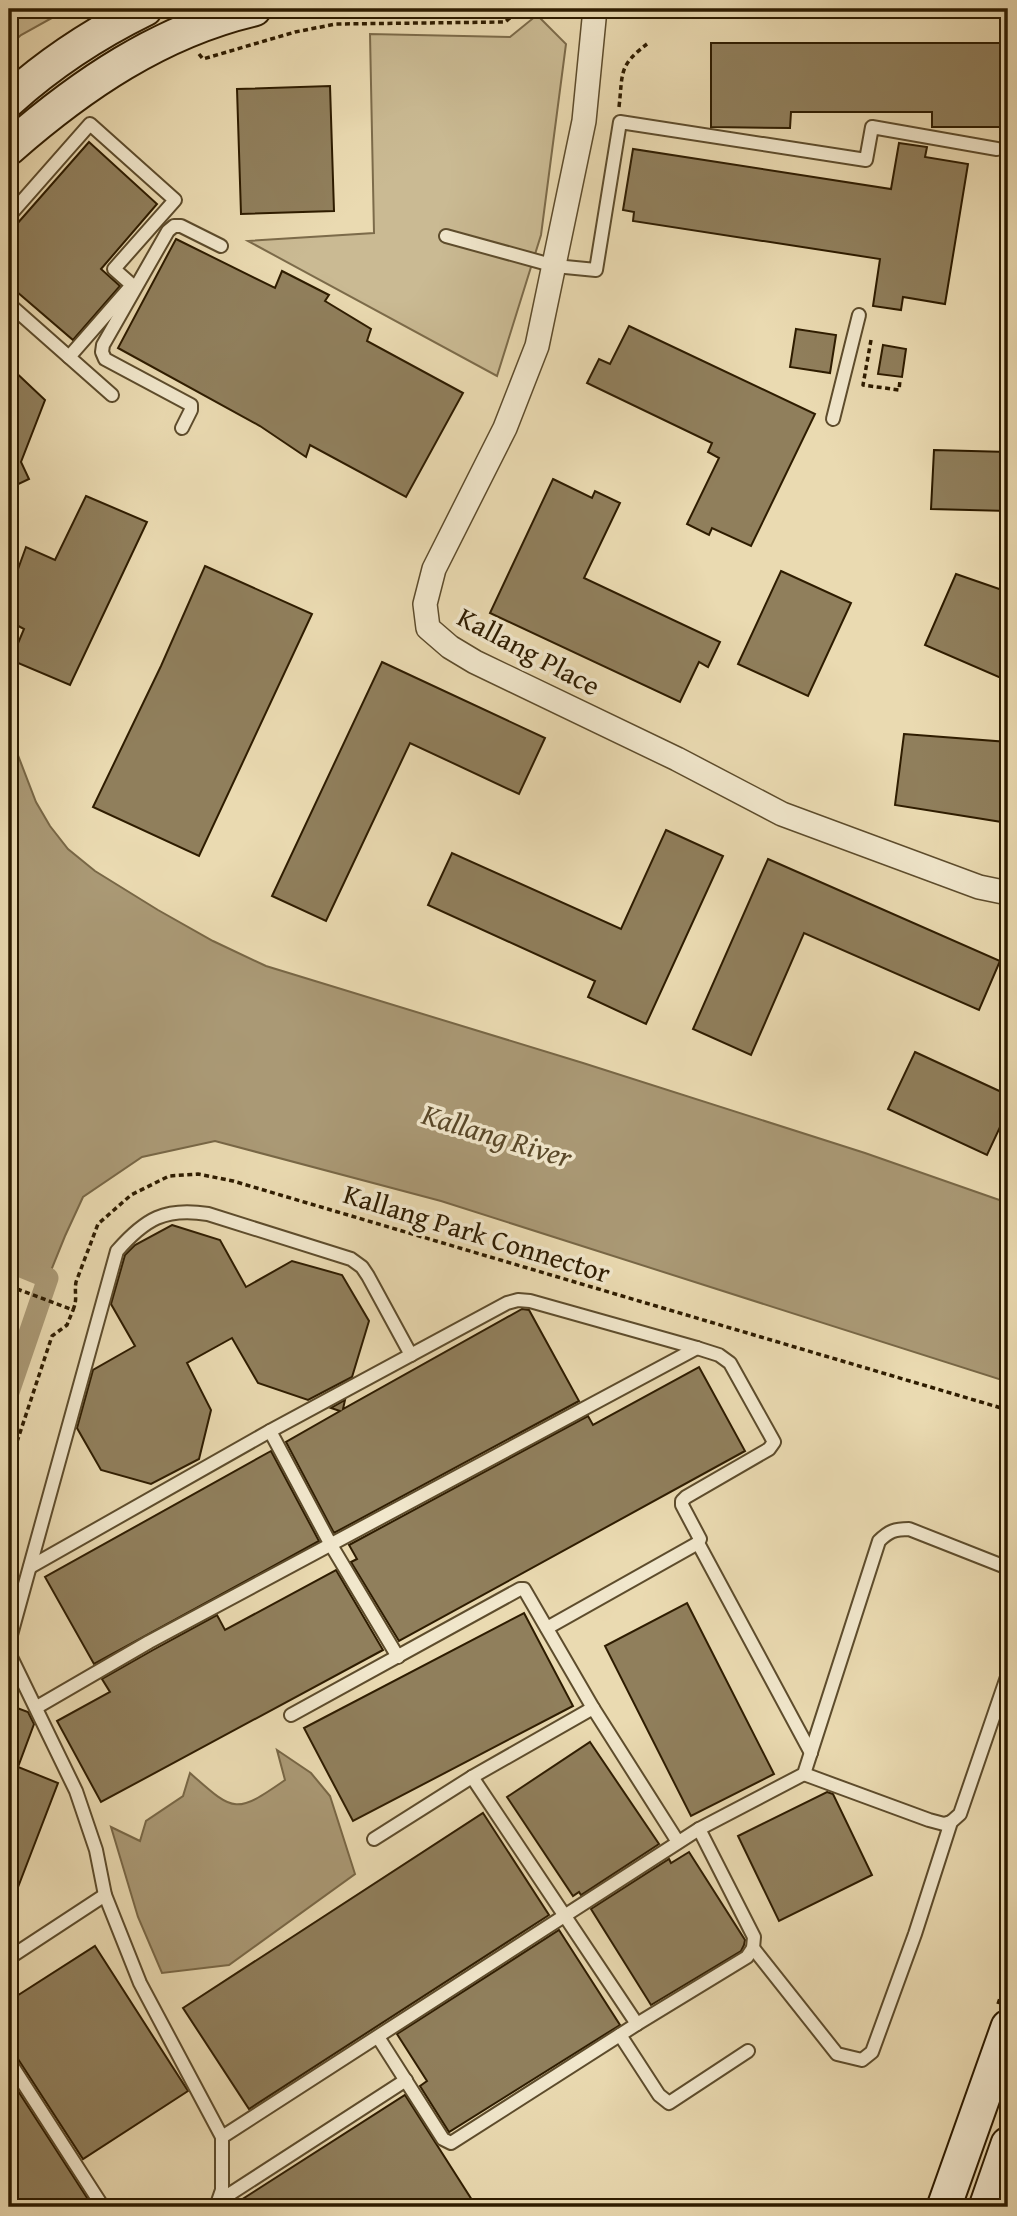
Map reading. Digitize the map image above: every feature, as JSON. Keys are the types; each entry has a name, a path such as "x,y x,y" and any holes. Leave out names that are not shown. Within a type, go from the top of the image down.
{"main road":[{"path":"9,100 69,52 119,21 145,9"},
{"path":"9,148 43,118 88,85 141,53 181,31 254,9"},
{"path":"944,2207 1008,2027"},
{"path":"986,2207 1008,2144"}],"street":[{"name":"Kallang Place","path":"595,9 585,117 537,346 514,405 434,569 425,604 428,628 450,648 475,662 677,759 782,814 979,887 1008,893"}],"lane":[{"path":"446,236 555,266 596,270 620,122 866,160 872,127 997,149"},
{"path":"9,216 90,124 174,200 114,269 132,285 69,357"},
{"path":"182,428 191,405 105,359 103,345 168,231 174,226 181,226 221,246"},
{"path":"9,304 112,395"},
{"path":"833,419 859,315"},
{"path":"9,1642 117,1251 134,1231 158,1217 184,1210 208,1214 351,1259 362,1267 368,1276 411,1355"},
{"path":"30,1567 270,1431 507,1303 530,1301 697,1348 719,1355 730,1363 774,1442 769,1449 682,1501 682,1505 699,1539 698,1543 811,1753"},
{"path":"37,1707 149,1643 697,1348"},
{"path":"270,1431 331,1545 398,1657"},
{"path":"222,2137 678,1842 804,1774 879,1541 886,1534 895,1529 909,1530 1008,1569"},
{"path":"547,1628 698,1543"},
{"path":"291,1715 522,1589 526,1591 593,1709 678,1842"},
{"path":"9,1653 76,1791 96,1850 105,1895 139,1983 222,2137 222,2190 218,2204"},
{"path":"804,1774 929,1820 944,1824 951,1822 960,1814 1008,1674"},
{"path":"374,1839 472,1777 593,1709"},
{"path":"472,1777 637,2024"},
{"path":"753,1948 837,2054 862,2060 872,2052 915,1934 951,1822"},
{"path":"379,2036 443,2139 451,2143 637,2024 747,1958 753,1948 754,1937 699,1829"},
{"path":"9,1958 105,1895"},
{"path":"620,2035 659,2095 668,2103 748,2051"},
{"path":"9,2061 103,2207"},
{"path":"218,2204 406,2080"}],"path":[{"path":"194,48 203,59 295,32 336,24 505,22 521,9"},
{"path":"609,9 633,9"},
{"path":"618,110 625,64 647,44"},
{"path":"872,332 863,386 899,390 900,380"},
{"name":"Kallang Park Connector","path":"73,1310 78,1299 76,1282 98,1224 131,1195 169,1176 198,1174 246,1185 1008,1410"},
{"path":"9,1286 73,1310 67,1325 52,1336 9,1466"}],"shaded area":[{"path":"9,9 68,9 21,35 9,46"},
{"path":"537,15 566,44 541,235 497,376 248,241 374,233 370,34 510,37"}],"water":[{"name":"Kallang River","path":"9,732 36,802 68,849 95,871 158,910 213,941 266,966 865,1153 1008,1203 1008,1382 441,1201 215,1141 142,1157 83,1197 48,1278 9,1262"},
{"path":"277,1750 311,1773 330,1796 355,1874 229,1965 162,1973 138,1917 111,1827 140,1841 146,1821 183,1796 190,1773 226,1802 245,1803 255,1799 285,1780"}],"building":[{"path":"711,43 1000,43 1000,127 932,127 932,112 791,112 790,128 711,127"},
{"path":"330,86 334,211 241,214 237,89"},
{"path":"89,142 157,204 101,269 120,286 73,340 9,285 9,233"},
{"path":"899,143 927,147 925,157 968,164 945,304 903,297 901,310 873,306 880,259 633,221 634,212 623,210 633,149 891,189"},
{"path":"176,239 275,288 282,271 329,295 325,301 371,329 367,341 463,393 406,497 310,445 306,457 260,426 118,348"},
{"path":"629,326 815,414 751,546 712,528 709,535 687,524 719,458 708,452 712,443 587,383 599,359 610,364"},
{"path":"796,329 836,335 830,373 790,367"},
{"path":"883,345 906,349 902,377 878,374"},
{"path":"9,366 45,400 21,462 29,479 12,487 10,491"},
{"path":"934,450 1008,452 1008,511 931,509"},
{"path":"553,479 592,498 595,491 620,503 584,578 720,642 708,667 699,662 680,702 490,613"},
{"path":"86,496 147,522 70,685 11,660 24,629 9,621 9,594 26,547 55,560"},
{"path":"205,566 312,614 199,856 93,807 161,666"},
{"path":"781,571 851,603 808,696 738,664"},
{"path":"956,574 1008,592 1008,681 925,645"},
{"path":"382,662 545,738 519,794 410,743 326,921 272,896"},
{"path":"904,734 1008,742 1008,823 895,805"},
{"path":"666,830 723,856 646,1024 588,997 595,981 428,905 452,853 621,929"},
{"path":"768,859 1000,961 979,1010 804,933 751,1055 693,1029"},
{"path":"915,1052 1008,1095 1008,1110 987,1155 888,1109"},
{"path":"172,1225 220,1240 246,1287 292,1261 342,1275 369,1321 352,1377 308,1400 258,1383 232,1338 187,1363 211,1410 199,1459 151,1484 101,1470 77,1428 93,1370 135,1346 111,1304 125,1255 135,1245"},
{"path":"522,1309 529,1310 579,1401 334,1533 286,1442 340,1411 331,1408 345,1400 343,1409"},
{"path":"699,1367 745,1451 399,1641 351,1562 357,1559 349,1545 588,1416 593,1425"},
{"path":"271,1451 319,1541 94,1664 45,1577"},
{"path":"336,1570 383,1650 101,1802 57,1721 110,1692 102,1679 217,1615 225,1630"},
{"path":"687,1603 774,1774 691,1816 605,1646"},
{"path":"524,1613 573,1706 353,1821 304,1728"},
{"path":"9,1705 28,1712 34,1724 18,1767 58,1783 10,1908"},
{"path":"590,1742 659,1844 581,1895 579,1892 573,1896 507,1797"},
{"path":"827,1792 833,1794 872,1875 779,1921 738,1836"},
{"path":"483,1813 549,1915 249,2109 183,2008"},
{"path":"689,1852 745,1940 744,1945 741,1951 651,2005 591,1909 669,1859 671,1863"},
{"path":"559,1930 620,2025 449,2132 420,2086 427,2081 397,2034"},
{"path":"95,1946 188,2091 83,2159 16,2056 9,2052 9,2001"},
{"path":"9,2077 93,2207 9,2207"},
{"path":"405,2095 472,2200 461,2207 230,2207"}],"waterway":[{"path":"9,1262 48,1278 9,1392"}]}
